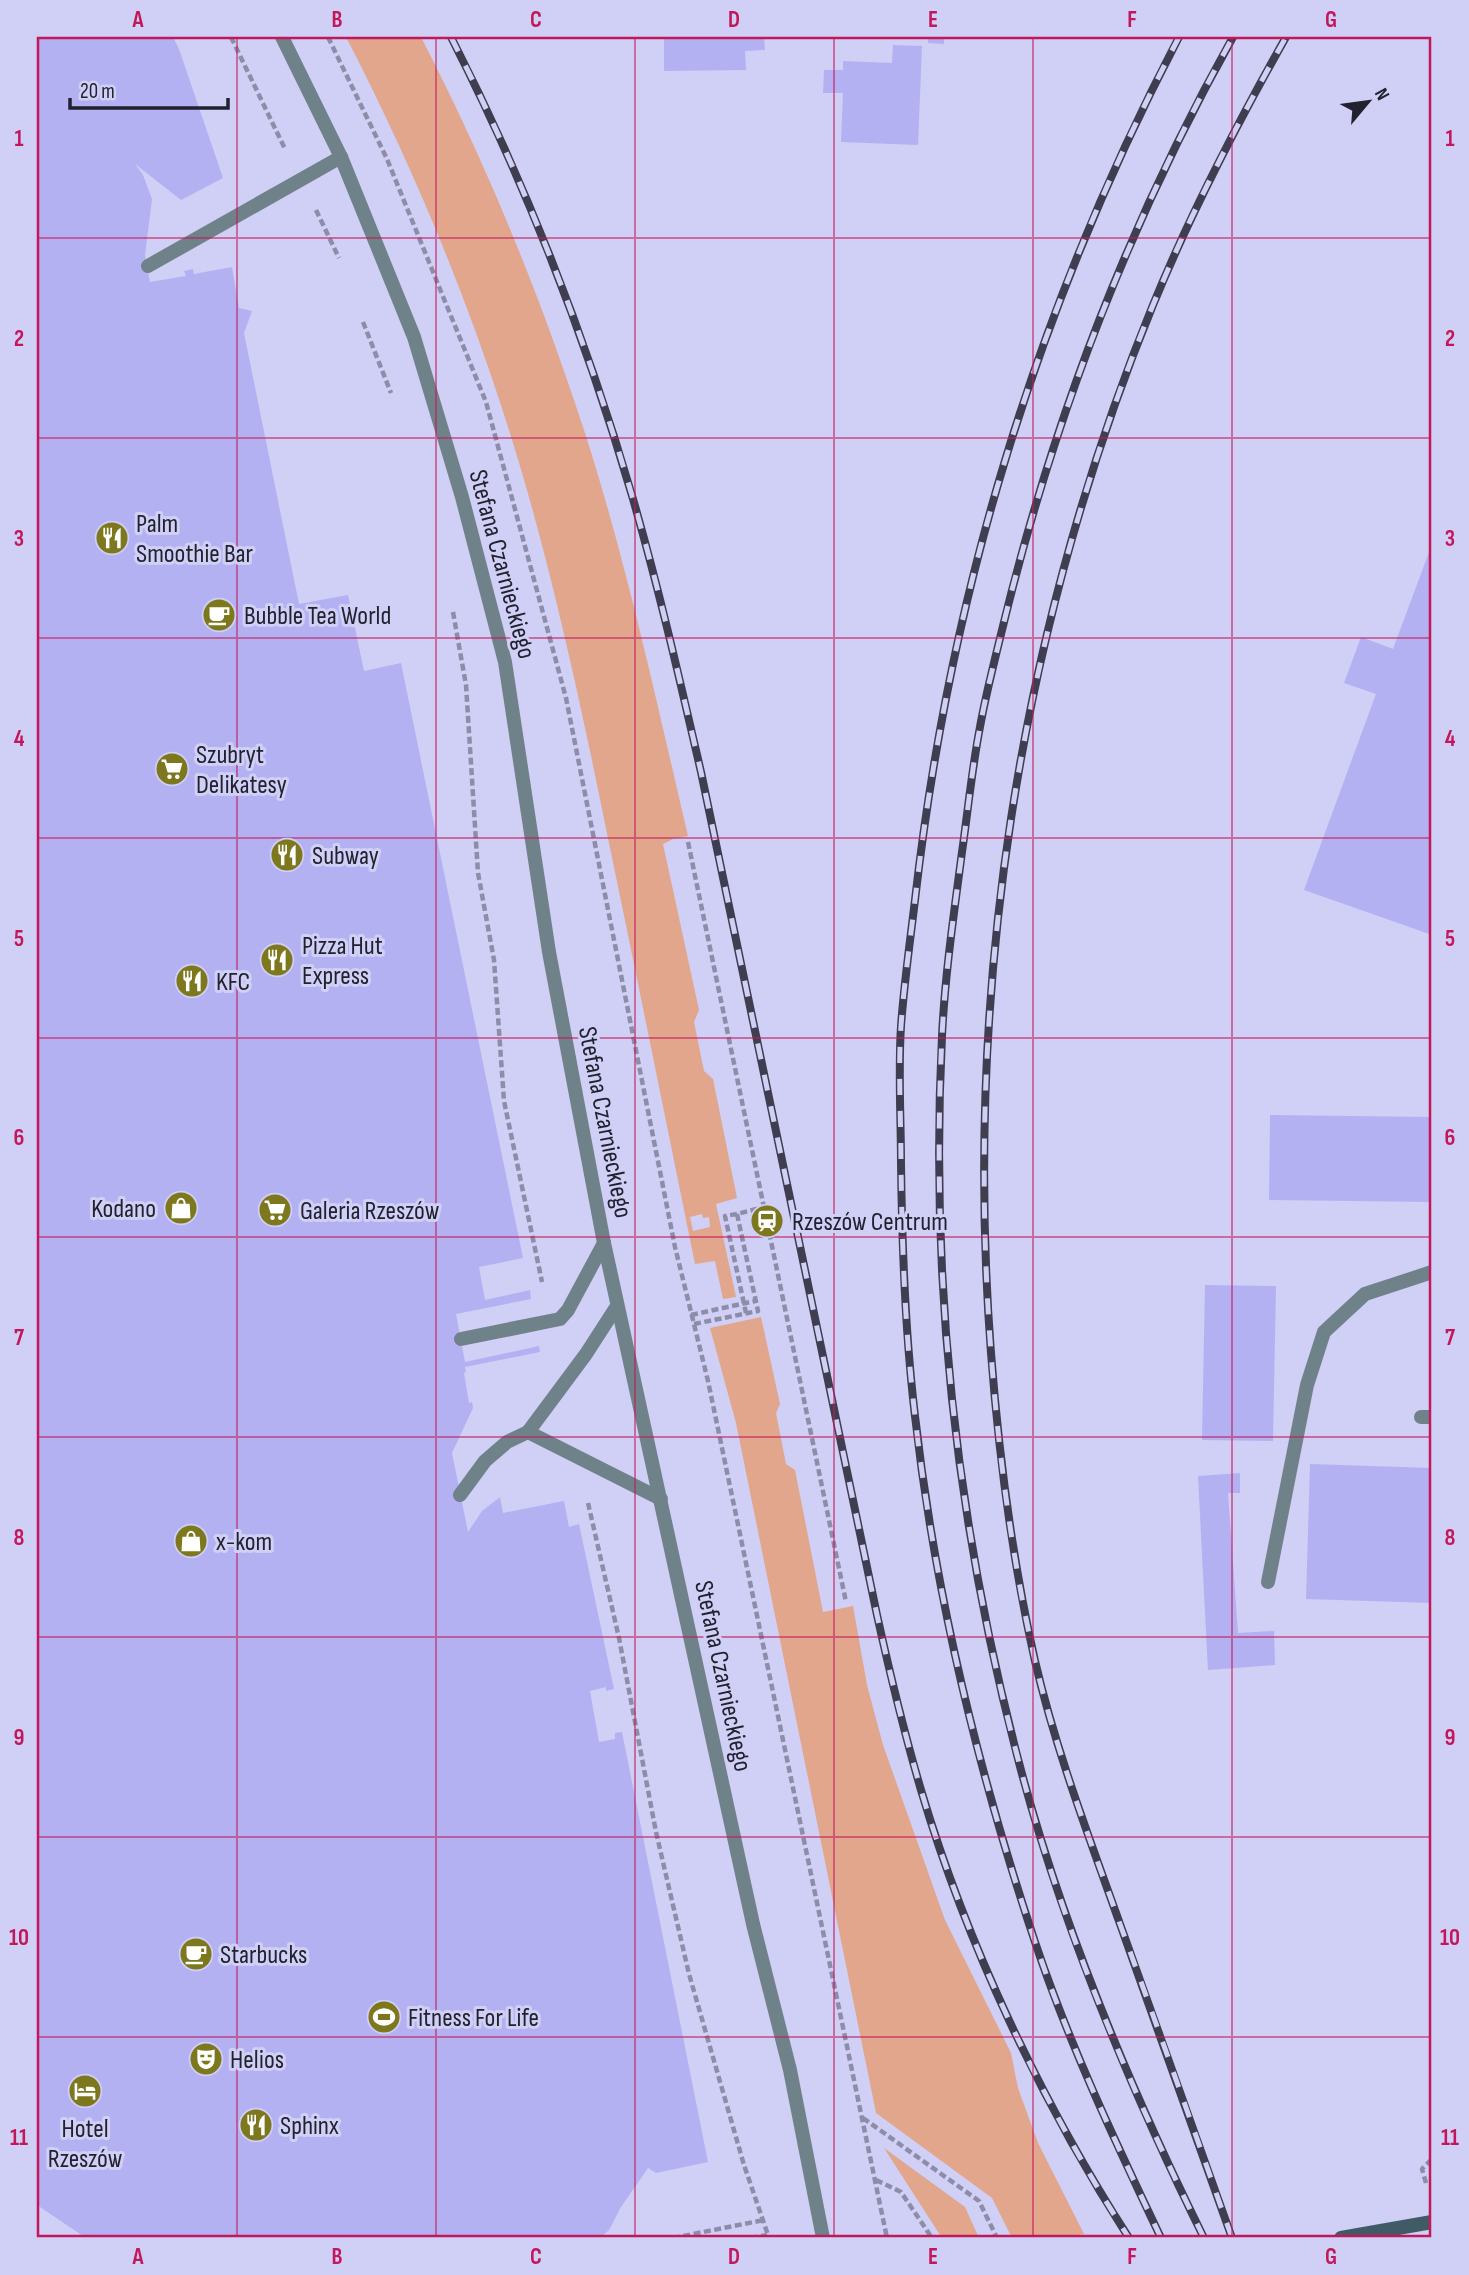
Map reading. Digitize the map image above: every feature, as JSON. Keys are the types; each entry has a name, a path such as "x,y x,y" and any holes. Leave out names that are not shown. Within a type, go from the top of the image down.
{"main road":[{"path":"1341,2238 1431,2222"}],"street":[{"name":"Stefana Czarnieckiego","path":"282,37 341,157 414,337 462,497 505,662 549,952 604,1243 750,1911 790,2070 823,2238"},
{"path":"148,266 341,157"},
{"path":"461,1339 560,1319 568,1310 604,1243"},
{"path":"1268,1582 1307,1385 1324,1332 1365,1294 1432,1272"},
{"path":"460,1495 485,1461 507,1441 528,1432 586,1354 617,1306"},
{"path":"528,1432 661,1499"}],"path":[{"path":"230,37 288,156"},
{"path":"328,37 387,159 486,402 566,698 672,1233 694,1324 887,2238"},
{"path":"316,209 339,258"},
{"path":"363,322 394,403"},
{"path":"452,608 466,685 478,873 494,960 504,1101 543,1286"},
{"path":"688,842 846,1602"},
{"path":"746,1313 725,1216 764,1208"},
{"path":"694,1324 758,1311 737,1214"},
{"path":"691,1315 755,1301"},
{"path":"586,1494 618,1638 656,1832 689,1974 740,2152 768,2237 751,2238"},
{"path":"863,2118 978,2201 997,2238"},
{"path":"1426,2183 1422,2169 1432,2159"},
{"path":"875,2180 901,2192 932,2238"},
{"path":"673,2238 764,2220"}],"shaded area":[{"path":"346,37 421,37 471,139 515,241 555,345 591,452 631,595 688,836 663,844 699,1010 694,1022 704,1071 713,1079 737,1198 716,1204 736,1297 723,1299 715,1261 695,1264 580,704 546,560 520,466 484,356 443,247","holes":["702,1214 703,1218 709,1217 710,1227 693,1231 690,1217"]},
{"path":"761,1317 780,1404 776,1413 786,1464 795,1470 823,1612 853,1606 867,1685 883,1745 945,1920 1011,2053 1018,2088 1038,2143 1084,2234 1059,2238 1012,2238 992,2198 876,2113 736,1423 710,1328"},
{"path":"884,2148 965,2207 979,2238 942,2238"}],"building":[{"name":"Galeria Rzeszów","path":"37,37 173,37 223,178 181,200 135,164 143,175 152,199 145,255 150,282 186,276 184,271 193,269 194,274 232,267 239,308 252,311 244,333 299,604 348,595 364,671 401,663 523,1258 479,1267 485,1300 530,1290 531,1299 456,1314 465,1362 539,1346 540,1352 465,1367 469,1403 472,1402 473,1408 452,1453 468,1532 482,1511 500,1497 503,1513 564,1501 569,1527 579,1524 614,1689 606,1691 606,1687 590,1691 599,1742 615,1739 615,1733 622,1732 708,2162 656,2173 648,2168 609,2230 600,2238 86,2238 37,2205"},
{"path":"664,37 764,37 765,50 745,51 746,70 664,71"},
{"path":"928,37 944,37 944,44 928,43"},
{"path":"893,45 922,46 918,145 841,142 843,93 823,93 824,70 843,70 843,61 892,63"},
{"path":"1432,544 1432,935 1304,890 1376,694 1344,683 1361,637 1393,649"},
{"path":"1270,1115 1432,1117 1432,1202 1269,1200"},
{"path":"1205,1285 1276,1286 1273,1441 1202,1440"},
{"path":"1310,1464 1432,1468 1432,1603 1306,1599"},
{"path":"1240,1473 1240,1493 1228,1493 1238,1633 1274,1631 1275,1665 1208,1670 1198,1476"}],"railway":[{"path":"451,37 505,149 575,322 615,440 652,567 701,772 877,1615 921,1790 961,1906 1010,2022 1066,2133 1129,2238"},
{"path":"1161,2238 1094,2092 1048,1980 995,1813 961,1682 934,1550 912,1384 903,1258 900,1060 905,979 931,786 951,674 976,564 1006,456 1042,349 1082,244 1128,140 1179,37"},
{"path":"1204,2238 1123,2062 1075,1941 1034,1817 996,1667 963,1488 952,1399 944,1308 939,1127 945,990 972,773 988,689 1023,549 1046,473 1098,323 1161,178 1233,37"},
{"path":"1232,2238 1074,1794 1035,1661 1013,1546 994,1392 985,1219 986,1086 995,952 1011,820 1035,688 1067,558 1106,430 1153,305 1215,169 1286,37"}],"place":[{"name":"Palm Smoothie Bar","path":"112,538"},
{"name":"Bubble Tea World","path":"219,615"},
{"name":"Szubryt Delikatesy","path":"172,769"},
{"name":"Subway","path":"287,855"},
{"name":"Pizza Hut Express","path":"277,960"},
{"name":"KFC","path":"192,981"},
{"name":"Kodano","path":"181,1208"},
{"name":"Galeria Rzeszów","path":"275,1210"},
{"name":"Rzeszów Centrum","path":"767,1221"},
{"name":"x-kom","path":"191,1541"},
{"name":"Starbucks","path":"196,1954"},
{"name":"Fitness For Life","path":"384,2017"},
{"name":"Helios","path":"206,2059"},
{"name":"Hotel Rzeszów","path":"85,2091"},
{"name":"Sphinx","path":"256,2125"}]}
